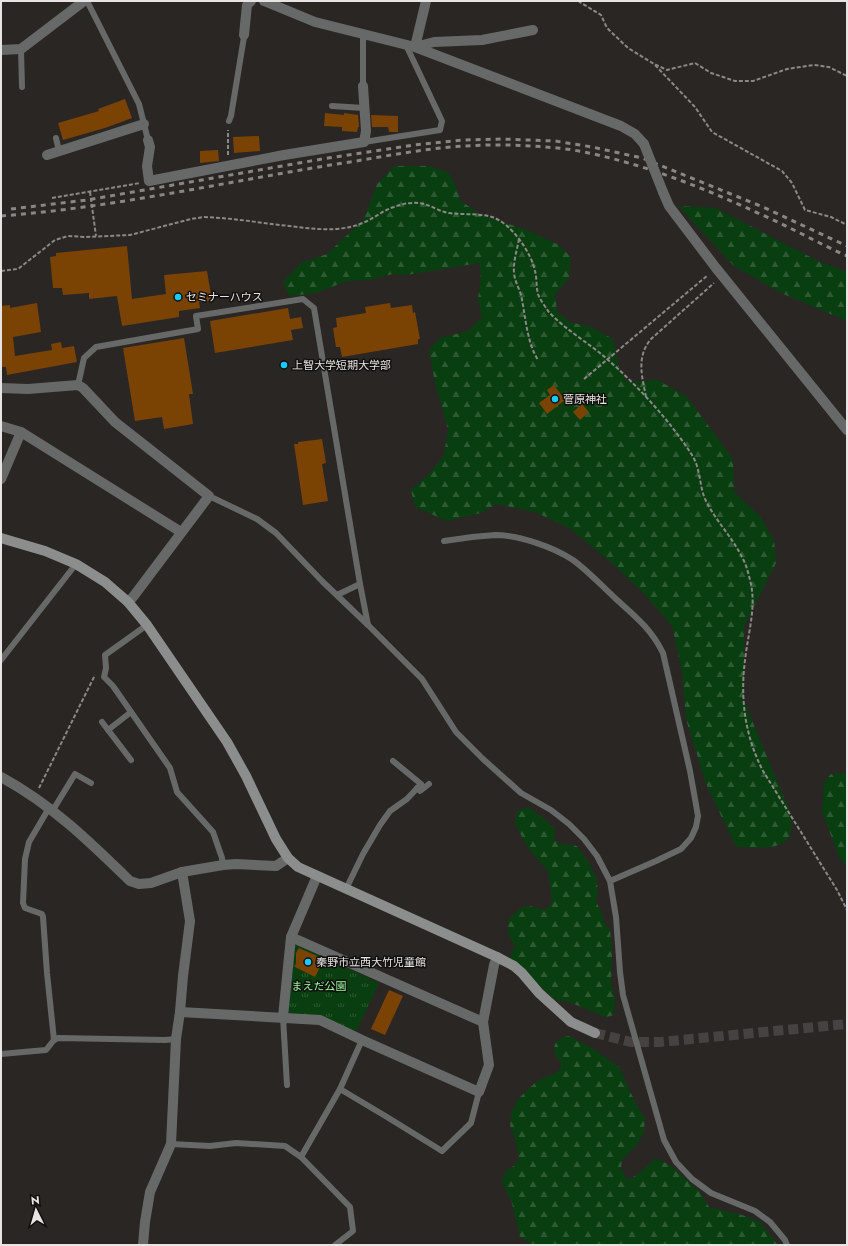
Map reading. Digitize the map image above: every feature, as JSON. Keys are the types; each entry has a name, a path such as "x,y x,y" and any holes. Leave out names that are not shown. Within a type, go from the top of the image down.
{"street":[{"path":"1,50 21,49 86,1"},
{"path":"244,35 247,6 250,1"},
{"path":"264,1 286,6 315,22 410,46 621,126 635,134 644,144 662,192 669,206 847,430"},
{"path":"410,46 426,1"},
{"path":"410,46 434,42 482,40 533,30"},
{"path":"148,140 150,147 147,166 149,181 284,155 364,142 366,132 363,86"},
{"path":"47,155 144,124"},
{"path":"1,388 28,389 78,385 83,388 115,422 209,496 128,602"},
{"path":"1,426 21,432 181,532"},
{"path":"1,480 21,432"},
{"path":"1,538 45,551 76,564 106,582 128,602 147,625 227,742 246,776 276,839 288,858 298,867 514,966 539,993 571,1022 595,1034"},
{"path":"1,777 51,809 79,832 130,881 139,884 151,883 182,872 223,865 236,864 276,866 288,858"},
{"path":"143,1245 150,1192 171,1144 176,1039 190,922 182,872"},
{"path":"283,1017 291,938 317,876"},
{"path":"291,938 483,1022"},
{"path":"180,1012 320,1020 479,1092 489,1065 483,1022 494,965 497,957"}],"lane":[{"path":"86,1 139,104 148,140"},
{"path":"229,121 244,35"},
{"path":"363,35 363,86"},
{"path":"364,142 440,130 442,121 410,46"},
{"path":"21,49 22,87"},
{"path":"332,106 364,108"},
{"path":"56,138 60,151"},
{"path":"78,385 84,358 96,347 104,344 198,329 196,316 303,299 314,308 368,624"},
{"path":"209,496 257,519 276,533 322,581 368,624 422,679 456,732 483,759 521,793 550,810 569,824 584,839 597,856 610,881 616,917 623,995 664,1140 676,1162 692,1179 711,1193 755,1211 770,1222 785,1240 787,1245"},
{"path":"444,542 464,538 497,535 532,542 564,555 587,572 649,629 658,642 663,653 690,771 698,816 696,827 691,838 681,848 656,861 610,881"},
{"path":"1,660 76,564"},
{"path":"337,594 360,584"},
{"path":"147,625 105,655 106,668 104,677 131,712 170,768 177,792 213,832 223,865"},
{"path":"108,730 131,712"},
{"path":"102,722 131,760"},
{"path":"346,889 363,854 390,811 407,799 421,784 393,761"},
{"path":"54,1040 43,917 42,914 25,908 23,903 25,859 29,842 75,774 92,784"},
{"path":"417,788 420,791 429,784"},
{"path":"283,1017 287,1085"},
{"path":"1,1054 46,1050 54,1040 58,1038 176,1039"},
{"path":"301,1157 340,1089 362,1040"},
{"path":"340,1089 442,1151 471,1123 479,1092"},
{"path":"171,1144 210,1146 236,1143 285,1146 301,1157 350,1207 353,1231 335,1245"}],"path":[{"path":"578,1 601,14 607,28 628,48 667,70 695,63 712,73 735,81 753,81 787,69 814,65 829,67 847,76"},
{"path":"654,64 695,107 712,132 782,171 792,183 805,210 831,217 847,225"},
{"path":"228,166 229,121"},
{"path":"52,198 149,181"},
{"path":"90,192 96,236"},
{"path":"1,271 18,269 56,240 68,236 84,237 130,235 204,217 313,229 335,229 350,227 365,222 384,211 411,203 425,204 448,213 490,216 498,219 519,239 528,252 533,262 537,279 538,295 548,310 562,324 608,360 646,398 677,434 694,458 705,499 743,558 752,586 752,616 745,660 743,689 744,711 749,737 763,771 837,890 847,910"},
{"path":"519,239 515,261 515,282 521,294 532,350 538,360"},
{"path":"584,379 720,272"},
{"path":"646,398 641,370 642,357 646,345 720,272"},
{"path":"34,798 96,675 96,669"}],"green space":[{"path":"394,166 428,166 448,172 456,186 460,200 479,214 529,231 559,245 571,257 569,278 555,294 557,311 569,322 591,327 613,339 619,367 627,382 658,380 687,397 733,459 734,492 760,516 774,540 776,563 744,626 744,701 790,812 791,831 785,842 772,847 764,848 736,847 706,784 686,719 682,672 672,626 644,594 612,563 569,528 535,512 496,504 481,513 447,521 415,507 411,490 429,474 444,455 448,429 435,383 429,350 440,338 468,331 482,317 478,300 481,273 479,263 407,275 393,274 369,280 347,281 316,293 289,296 283,282 301,263 327,254 364,219 377,184"},
{"path":"678,206 716,208 816,260 847,272 847,321 781,293 734,266"},
{"path":"847,773 847,865 840,859 822,812 824,782 831,774"},
{"path":"528,807 555,829 554,839 558,843 577,846 589,863 596,877 598,891 596,901 605,924 610,929 612,951 611,983 615,997 614,1015 606,1017 569,1002 555,1000 513,965 510,955 515,947 509,935 508,921 520,908 528,906 545,910 552,902 548,871 528,848 515,824 517,811"},
{"name":"まえだ公園","path":"298,945 379,983 356,1032 292,1014 288,1010 292,948"},
{"path":"569,1036 592,1048 619,1067 635,1102 645,1119 644,1132 637,1145 622,1160 621,1168 627,1180 656,1158 673,1167 701,1193 709,1207 759,1221 778,1245 534,1245 520,1237 512,1203 502,1182 506,1171 515,1165 519,1159 515,1138 510,1126 512,1111 518,1099 537,1081 556,1073 561,1068 561,1063 557,1059 554,1046 563,1037"}],"building":[{"path":"125,99 132,118 105,128 63,140 58,123 99,111 98,109"},
{"path":"325,113 358,115 359,127 357,132 342,131 342,127 324,126"},
{"path":"371,115 398,116 398,132 389,132 388,127 372,127"},
{"path":"259,136 260,151 234,153 233,137"},
{"path":"218,150 219,161 200,163 200,151"},
{"path":"127,246 132,299 166,294 164,275 207,271 212,301 199,302 200,308 179,311 179,317 122,326 117,296 89,299 89,293 63,295 62,288 53,288 50,257 56,256 56,253"},
{"path":"37,303 41,332 13,337 15,356 52,350 51,344 61,342 62,348 74,346 77,362 7,375 6,367 1,367 1,306 10,305 10,308"},
{"path":"390,303 391,308 412,305 413,313 415,312 420,339 418,339 418,344 342,357 340,347 336,347 333,328 337,327 336,318 366,313 365,307"},
{"path":"288,308 290,319 301,317 303,328 291,330 293,340 215,353 210,321"},
{"path":"184,338 193,394 189,394 193,424 164,429 162,417 135,421 123,348"},
{"name":"菅原神社","path":"554,385 565,400 547,414 539,403 550,395 547,390"},
{"path":"582,404 589,412 580,420 573,412"},
{"path":"322,439 326,463 322,464 328,501 303,505 294,444 298,444 298,442"},
{"name":"秦野市立西大竹児童館","path":"299,948 324,959 315,977 295,967 296,953"},
{"path":"389,990 403,996 385,1035 371,1029"}],"tunnel":[{"path":"595,1033 631,1042 660,1042 847,1024"}],"railway":[{"path":"11,209 87,200 328,158 414,145 463,140 501,139 555,141 592,147 642,158 763,207 847,246"},
{"path":"1,216 46,212 135,199 424,150 476,145 522,146 566,149 600,155 659,173 711,192 782,224 847,256"}],"place":[{"name":"セミナーハウス","path":"178,297"},
{"name":"上智大学短期大学部","path":"284,365"},
{"name":"菅原神社","path":"555,399"},
{"name":"秦野市立西大竹児童館","path":"308,962"}]}
